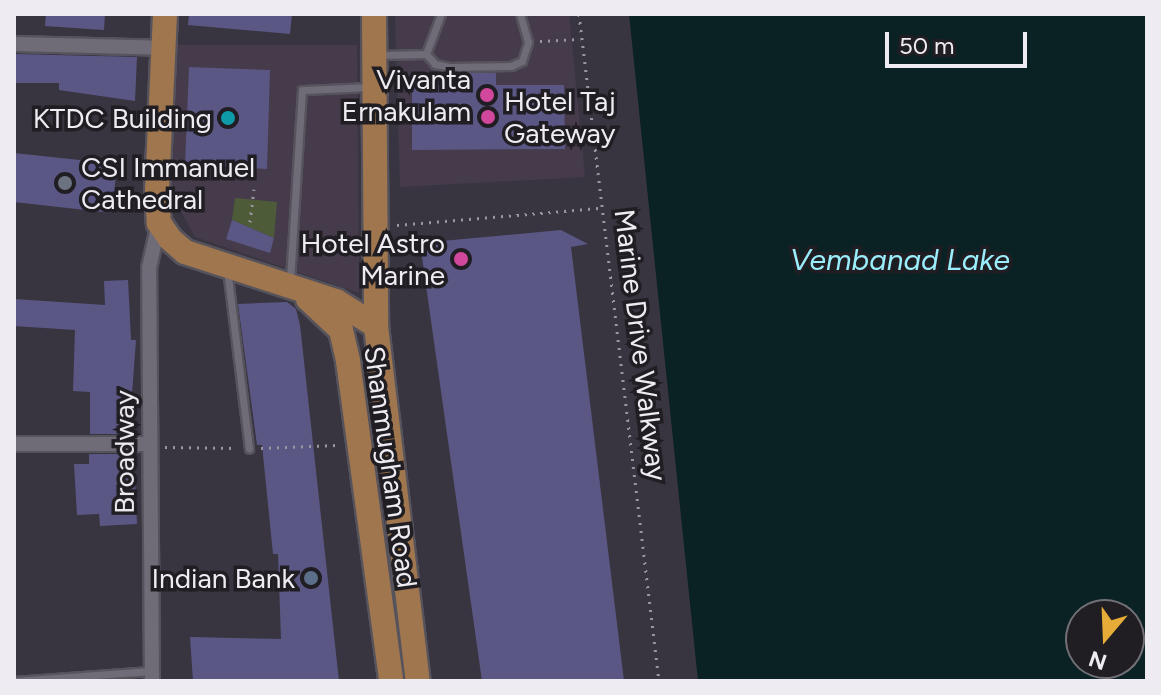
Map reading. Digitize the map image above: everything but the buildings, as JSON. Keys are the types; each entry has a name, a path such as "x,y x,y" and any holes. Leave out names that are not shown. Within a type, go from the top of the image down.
{"main road":[{"path":"159,223 165,14"},
{"name":"Shanmugham Road","path":"374,14 376,326 418,681"},
{"name":"Shanmugham Road","path":"159,223 185,252 336,301 376,326"},
{"name":"Shanmugham Road","path":"289,287 327,311 341,330 391,681"},
{"path":"341,330 376,326"}],"street":[{"path":"14,44 163,48"},
{"name":"Broadway","path":"152,676 149,268 159,223"},
{"path":"14,444 149,444"}],"lane":[{"path":"426,54 441,14"},
{"path":"426,54 435,64 449,67 511,66 522,61 528,42 520,14"},
{"path":"374,56 426,54"},
{"path":"289,287 302,90 373,87"},
{"path":"227,267 249,449"},
{"path":"14,681 152,676"}],"path":[{"name":"Marine Drive Walkway","path":"579,14 659,681"},
{"path":"528,42 582,39"},
{"path":"250,222 254,189"},
{"path":"374,227 603,207"}],"shaded area":[{"name":"Vivanta Ernakulam","path":"395,14 569,14 585,177 400,187"},
{"path":"175,45 357,45 359,293 195,237 169,190"}],"green space":[{"path":"235,198 277,202 274,238 232,220"}],"water":[{"name":"Vembanad Lake","path":"629,14 1147,14 1147,681 698,681"}],"place":[{"name":"Vivanta Ernakulam","path":"487,95"},
{"name":"Hotel Taj Gateway","path":"488,117"},
{"name":"KTDC Building","path":"228,118"},
{"name":"CSI Immanuel Cathedral","path":"65,183"},
{"name":"Hotel Astro Marine","path":"461,259"},
{"name":"Indian Bank","path":"311,578"}]}
